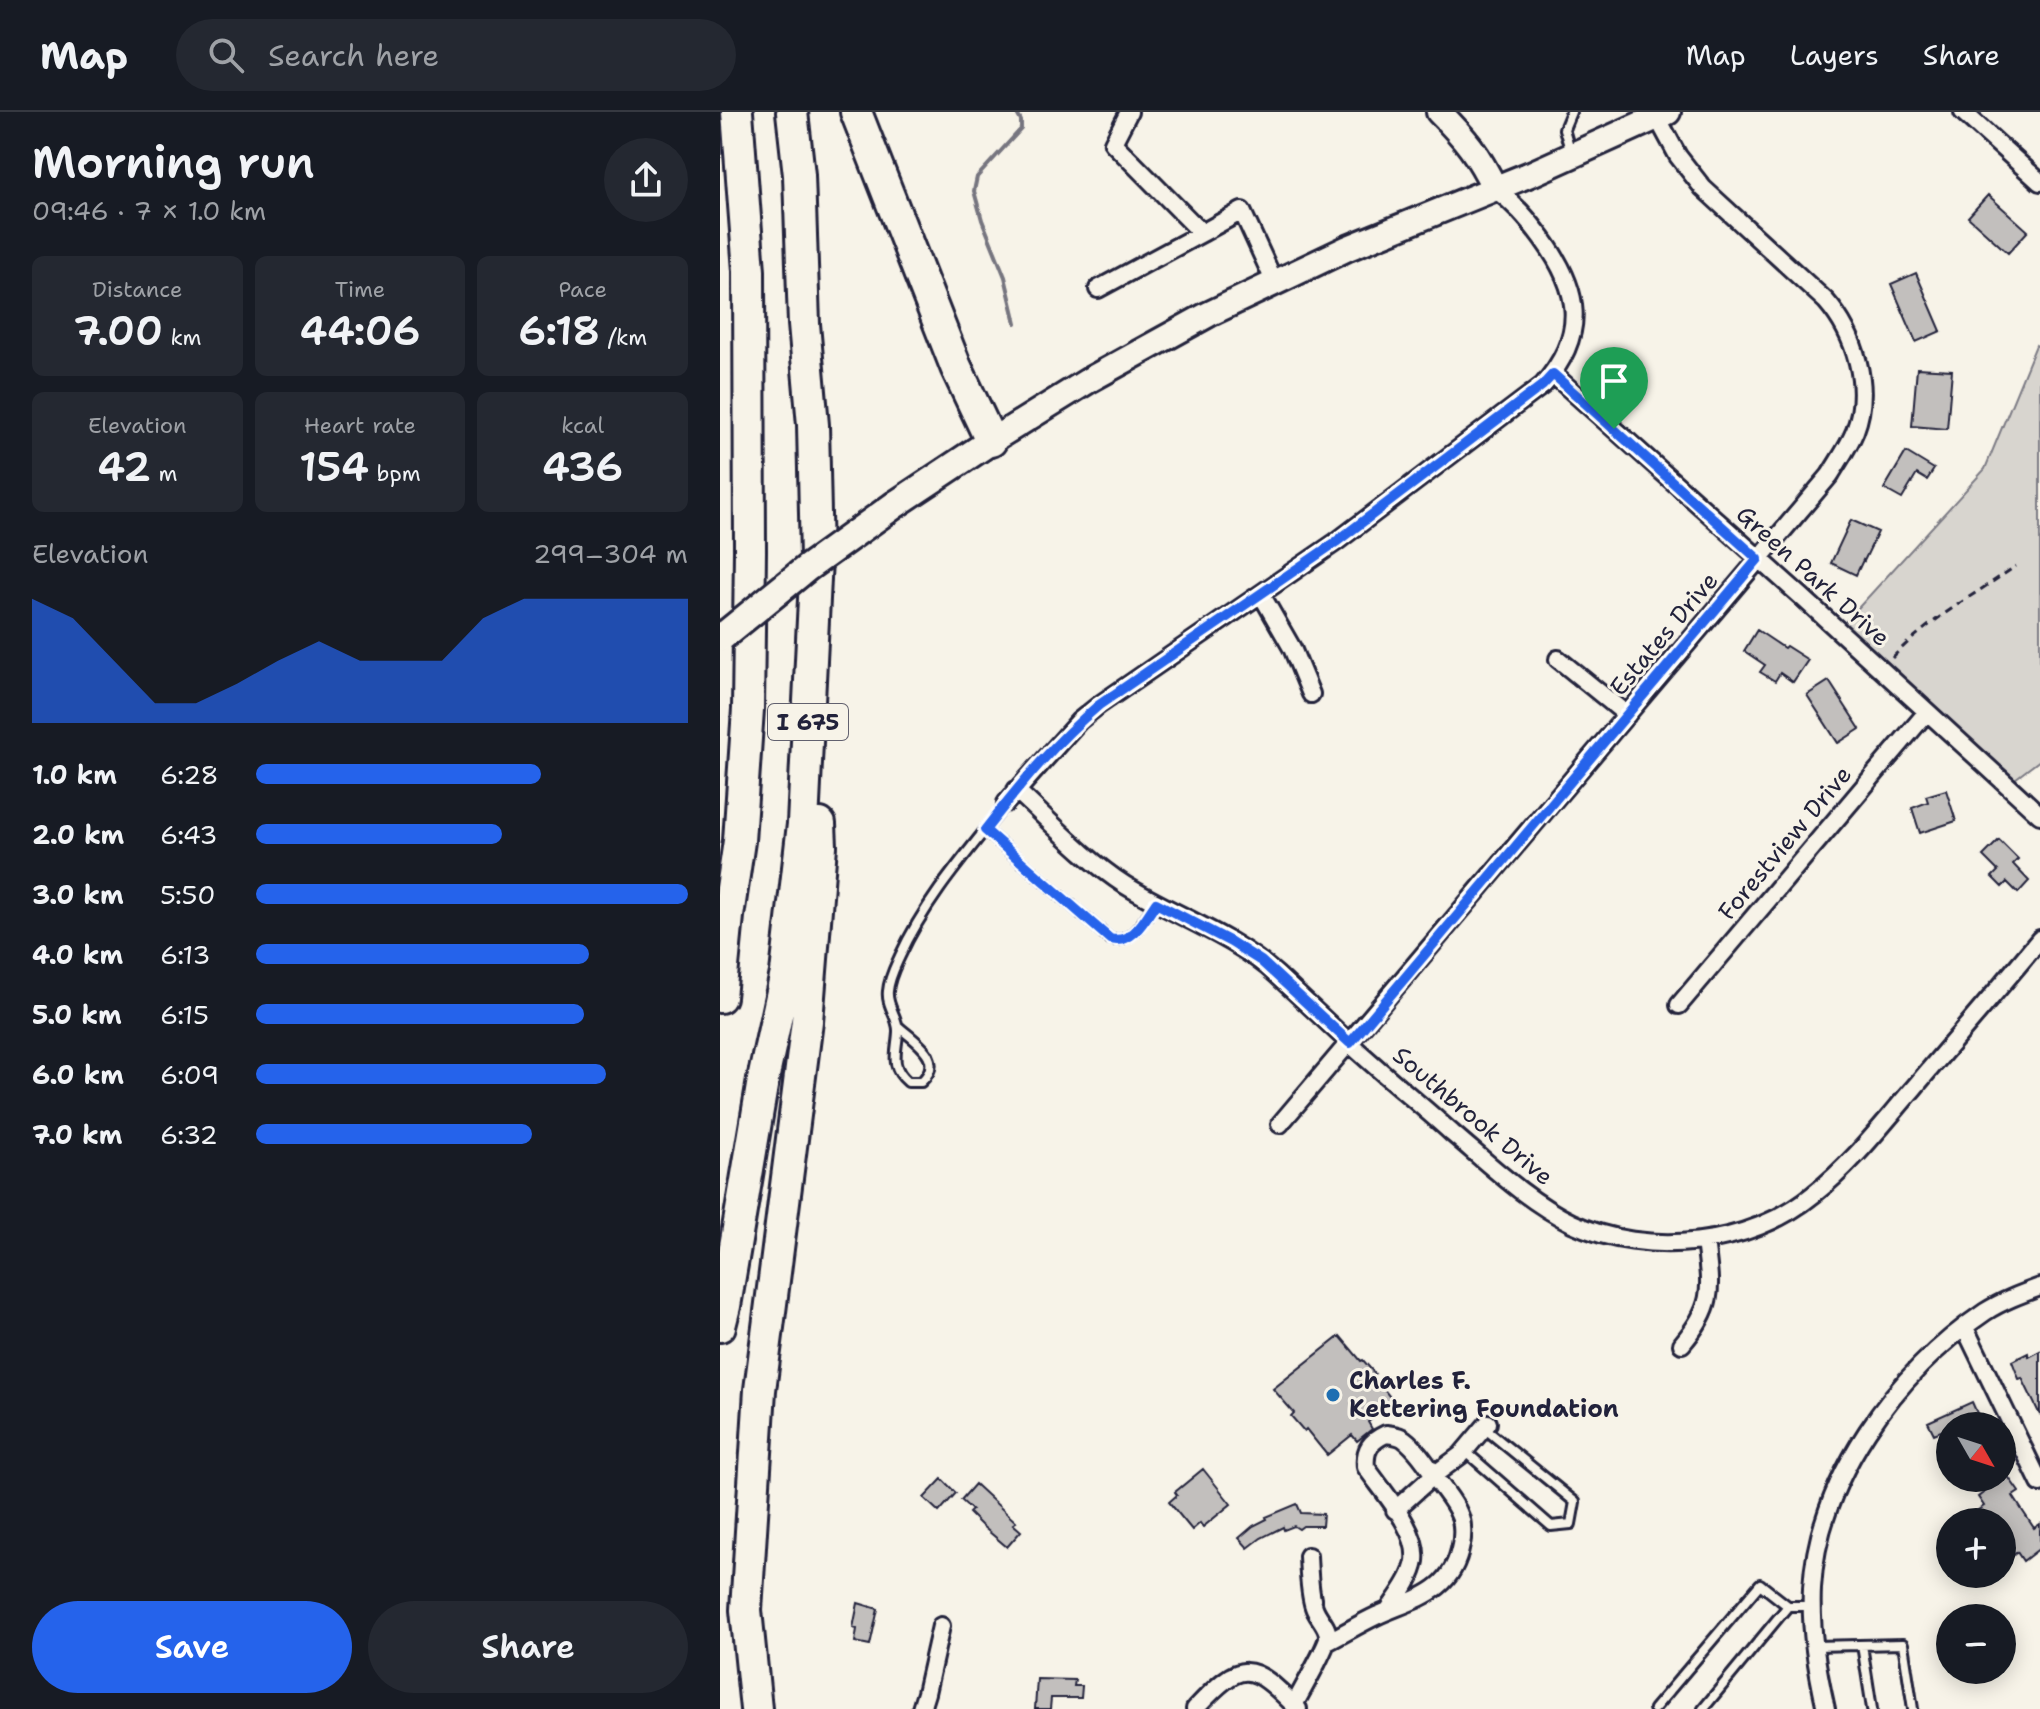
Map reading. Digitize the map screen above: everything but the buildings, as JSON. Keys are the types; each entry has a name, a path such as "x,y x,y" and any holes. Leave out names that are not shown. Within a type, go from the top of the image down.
{"highway":[{"name":"I 675","path":"720,997 739,841 748,709 749,271 737,112"},
{"name":"I 675","path":"720,1326 763,1080 786,973 803,824 816,558 813,425 804,324 799,175 792,112"},
{"path":"856,112 956,367 991,441"},
{"path":"756,1709 746,1610 760,1390 807,1021 821,846 811,664"},
{"path":"720,946 728,916"}],"main road":[{"path":"1439,112 1474,149 1495,189"},
{"path":"721,638 807,568 896,504 1091,379 1209,314 1348,248 1495,189 1662,115"}],"street":[{"path":"1129,112 1113,143 1202,233"},
{"path":"1963,112 2040,182"},
{"name":"Estates Drive","path":"1280,1124 1830,475 1856,428 1860,406 1856,353 1838,315 1696,181 1678,156 1662,115"},
{"path":"1011,797 1079,721 1099,705 1361,524 1543,385 1553,374 1569,343 1573,323 1572,292 1557,259 1521,211 1495,189"},
{"path":"1098,289 1242,211 1275,283"},
{"name":"Green Park Drive","path":"1553,374 2040,815"},
{"path":"1261,594 1292,648 1311,694"},
{"path":"1558,659 1627,715"},
{"name":"Forestview Drive","path":"1679,1005 1927,712"},
{"name":"Southbrook Drive","path":"1011,797 1121,882 1261,961 1350,1043 1530,1198 1576,1224 1623,1239 1652,1243 1721,1239 1778,1217 1813,1196 1845,1169 2040,939"},
{"path":"1682,1344 1698,1326 1709,1295 1705,1241"},
{"path":"1826,1709 1814,1646 1812,1586 1817,1551 1827,1517 1852,1456 1898,1390 1936,1351 1987,1311 2040,1287"},
{"path":"1965,1328 2040,1483"},
{"path":"1395,1510 1465,1451 1486,1426"},
{"path":"1327,1642 1388,1611 1422,1598 1453,1572 1458,1559 1462,1539 1461,1516 1406,1440 1386,1434 1368,1446 1364,1456 1366,1467 1410,1531 1415,1559 1408,1579 1388,1611"},
{"path":"1195,1709 1218,1685 1242,1671 1260,1675 1296,1707 1329,1636 1313,1605 1308,1556"},
{"path":"921,1709 941,1626"}],"lane":[{"path":"1571,112 1564,129 1572,155"},
{"path":"899,1027 895,1059 897,1070 908,1082 921,1082 932,1064 924,1049 899,1027 890,1009 887,995 889,981 912,930 934,895 1011,797"},
{"path":"985,830 1110,939 1119,941 1128,938 1156,903"},
{"path":"1465,1451 1551,1526 1571,1524 1575,1502 1486,1426"},
{"path":"1654,1709 1760,1584 1788,1606 1812,1606"},
{"path":"1703,1709 1788,1606"},
{"path":"1814,1646 1903,1644 1913,1709"},
{"path":"1862,1645 1872,1709"}],"path":[{"path":"1881,669 1906,643 2016,566"}],"shaded area":[{"path":"2036,345 2040,348 2040,760 2007,785 1838,630 1985,469"}],"waterway":[{"path":"1016,112 1021,129 977,177 974,191 1005,277 1016,323"}],"place":[{"name":"Charles F. Kettering Foundation","path":"1333,1395"}],"route":[{"path":"1553,374 1614,429 1758,559 1350,1043 1261,961 1156,903 1128,938 1119,941 1110,939 985,830 1016,790 1079,721 1336,542 1543,385 1553,374"}]}
